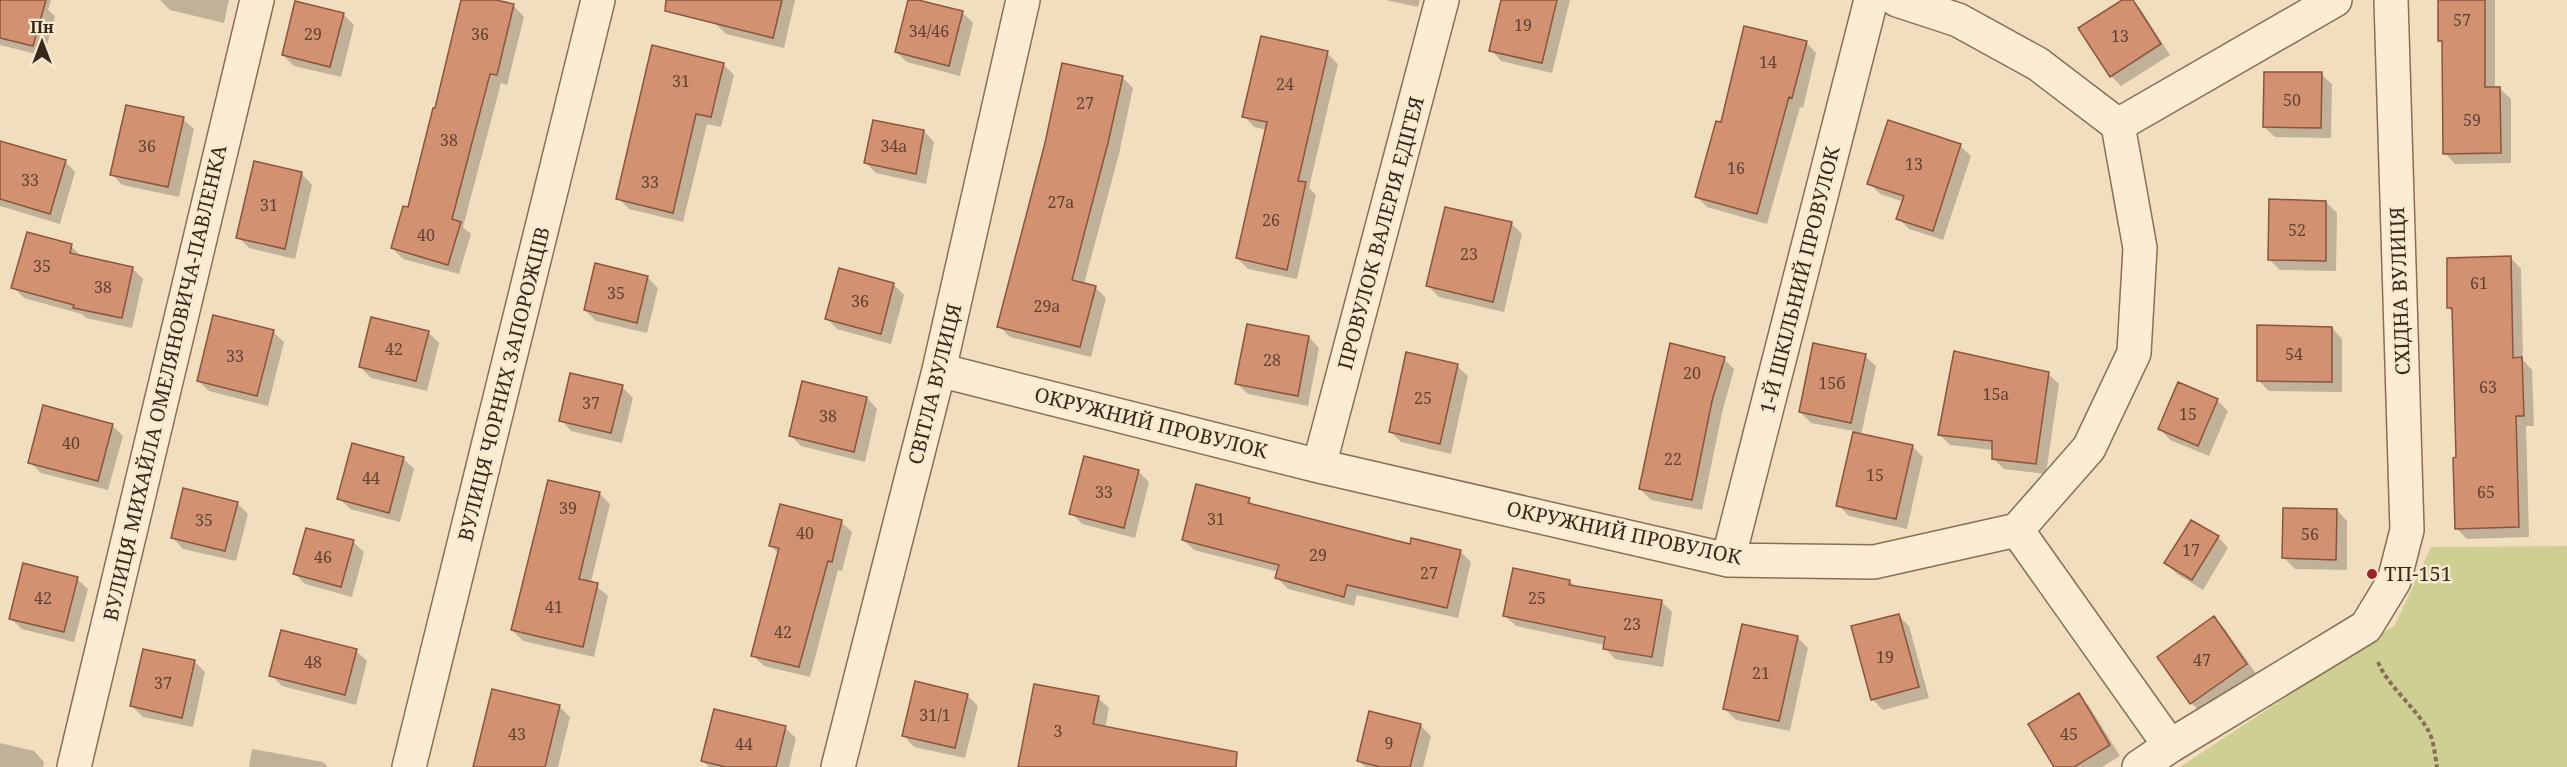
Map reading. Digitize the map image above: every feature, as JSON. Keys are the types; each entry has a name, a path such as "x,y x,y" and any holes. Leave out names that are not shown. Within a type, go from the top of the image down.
{"street":[{"name":"ВУЛИЦЯ МИХАЙЛА ОМЕЛЯНОВИЧА-ПАВЛЕНКА","path":"74,767 257,0"},
{"name":"ВУЛИЦЯ ЧОРНИХ ЗАПОРОЖЦІВ","path":"409,767 598,0"},
{"name":"СВІТЛА ВУЛИЦЯ","path":"840,767 939,370 1023,0"},
{"name":"ПРОВУЛОК ВАЛЕРІЯ ЕДІГЕЯ","path":"1319,466 1442,0"},
{"name":"1-Й ШКІЛЬНИЙ ПРОВУЛОК","path":"1728,560 1871,0"},
{"path":"1897,0 1958,20 2038,64 2118,125 2140,248 2134,353 2089,448 2017,530 2170,746"},
{"path":"2118,125 2336,0"},
{"name":"СХІДНА ВУЛИЦЯ","path":"2366,627 2394,581 2407,530 2391,0"},
{"name":"ОКРУЖНИЙ ПРОВУЛОК","path":"939,370 1319,466 1728,560 1874,562 2017,530"},
{"path":"2139,767 2366,627"}],"path":[{"path":"2366,627 2382,673 2402,694 2430,732 2437,767"}],"green space":[{"path":"2567,546 2567,767 2180,767 2395,625 2431,547"}],"building":[{"path":"0,0 46,0 33,46 0,38"},
{"path":"461,0 496,0 514,4 497,75 490,74 452,219 461,222 448,265 391,248 403,206 408,207"},
{"path":"666,0 782,0 773,38 665,11"},
{"path":"908,0 918,0 963,11 949,66 895,52"},
{"path":"1501,0 1557,0 1542,63 1489,51"},
{"path":"2122,0 2133,0 2161,44 2110,77 2078,28"},
{"path":"2438,0 2485,0 2485,87 2500,87 2501,153 2443,154 2442,41 2438,41"},
{"path":"295,1 344,13 330,67 282,55"},
{"path":"1744,26 1807,41 1757,214 1695,197 1716,121 1721,122"},
{"path":"1261,36 1328,51 1298,181 1306,182 1287,270 1236,258 1267,122 1242,117"},
{"path":"652,45 724,63 711,117 696,114 673,213 616,199"},
{"path":"1062,63 1123,76 1072,280 1096,286 1080,347 997,327 1045,143"},
{"path":"2264,72 2322,72 2321,128 2263,127"},
{"path":"126,105 184,117 168,187 110,175"},
{"path":"873,120 924,130 916,174 864,163"},
{"path":"1888,120 1961,144 1933,231 1896,219 1904,196 1867,184"},
{"path":"0,141 66,160 50,214 0,199"},
{"path":"254,161 302,172 285,249 236,238"},
{"path":"2269,199 2326,201 2326,261 2268,260"},
{"path":"1445,207 1512,222 1493,302 1426,286"},
{"path":"27,232 72,244 70,253 133,267 122,318 73,308 74,305 11,288"},
{"path":"2511,256 2513,358 2522,357 2524,416 2516,416 2519,527 2455,529 2453,458 2456,457 2452,308 2447,308 2447,258"},
{"path":"595,263 648,276 637,323 584,310"},
{"path":"839,268 894,283 881,334 825,319"},
{"path":"213,315 274,330 257,396 197,381"},
{"path":"371,317 429,331 416,381 359,367"},
{"path":"1247,324 1309,336 1298,396 1235,384"},
{"path":"2257,325 2332,327 2332,382 2257,381"},
{"path":"1670,343 1725,357 1712,401 1692,500 1639,489"},
{"path":"1813,343 1866,354 1851,423 1799,412"},
{"path":"1954,351 2049,372 2036,464 1992,459 1992,441 1938,435"},
{"path":"1406,352 1458,364 1440,444 1389,432"},
{"path":"570,373 623,385 611,433 559,421"},
{"path":"802,381 867,397 854,452 789,436"},
{"path":"2178,382 2218,399 2198,446 2158,429"},
{"path":"43,405 113,424 98,481 28,463"},
{"path":"1853,432 1913,445 1896,519 1836,506"},
{"path":"352,443 404,457 389,513 337,499"},
{"path":"1084,456 1139,470 1124,528 1069,514"},
{"path":"548,480 600,492 579,579 598,583 583,647 511,630"},
{"path":"1196,484 1250,498 1248,503 1410,544 1411,538 1461,550 1447,608 1347,585 1344,597 1275,578 1279,565 1182,540"},
{"path":"183,488 238,502 225,551 171,538"},
{"path":"780,504 842,520 832,562 828,561 799,667 751,656 779,548 769,546"},
{"path":"2283,508 2337,509 2336,560 2282,558"},
{"path":"2191,520 2219,536 2192,580 2164,563"},
{"path":"306,528 354,540 341,587 293,574"},
{"path":"23,563 78,577 64,632 9,619"},
{"path":"1513,568 1570,580 1569,585 1662,600 1652,657 1603,649 1605,637 1503,616"},
{"path":"1899,614 1919,687 1871,700 1851,626"},
{"path":"2214,616 2247,664 2190,704 2157,657"},
{"path":"1742,624 1798,636 1779,721 1723,709"},
{"path":"281,630 357,649 345,695 269,676"},
{"path":"143,649 195,660 182,718 130,706"},
{"path":"915,681 968,694 955,748 902,736"},
{"path":"1034,684 1099,696 1093,724 1237,752 1236,767 1018,767"},
{"path":"492,689 560,705 545,767 473,767"},
{"path":"2079,693 2110,745 2074,767 2054,767 2028,724"},
{"path":"714,709 786,726 776,767 726,767 701,761"},
{"path":"1369,711 1421,724 1410,767 1380,767 1357,761"}],"place":[{"name":"ТП-151","path":"2372,574"}]}
